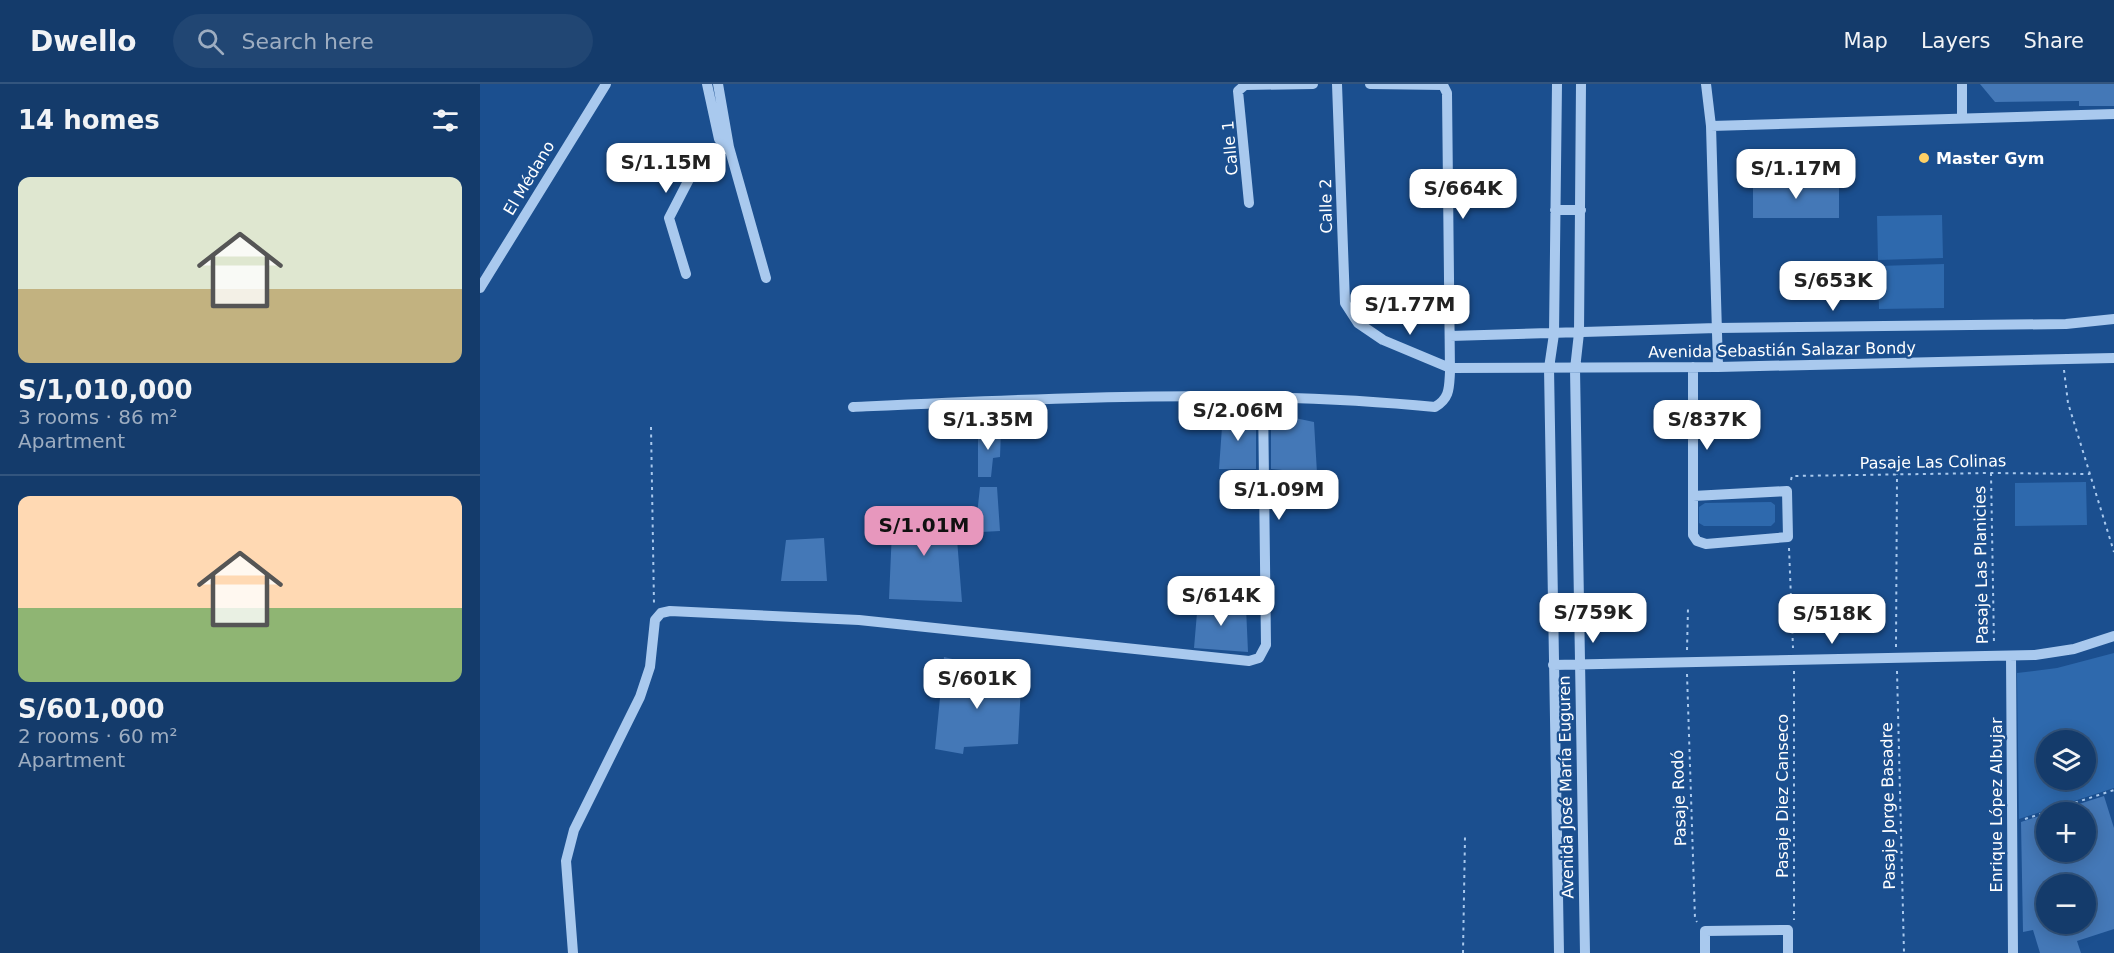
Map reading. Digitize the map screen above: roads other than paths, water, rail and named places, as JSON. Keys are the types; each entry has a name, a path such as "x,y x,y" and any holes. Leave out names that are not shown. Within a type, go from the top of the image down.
{"street":[{"name":"El Médano","path":"480,288 606,84"},
{"path":"707,84 719,139 729,147"},
{"path":"718,84 729,147 766,278"},
{"name":"Calle 1","path":"1249,202 1239,91 1245,85 1313,84"},
{"name":"Calle 2","path":"1337,84 1343,293 1349,312 1358,323 1383,340 1450,368"},
{"path":"853,407 1013,399 1263,398 1347,398 1435,406 1448,396 1450,368 1448,97 1443,85 1370,84"},
{"name":"Avenida José María Euguren","path":"1557,84 1554,334 1549,368 1559,953"},
{"name":"Avenida José María Euguren","path":"1581,84 1580,333 1575,369 1585,953"},
{"path":"1706,84 1711,126 1718,367"},
{"path":"1962,84 1962,118"},
{"path":"1711,126 2114,114"},
{"path":"686,274 669,218 700,158 729,147"},
{"path":"1555,210 1581,210"},
{"name":"Avenida Sebastián Salazar Bondy","path":"1450,336 1717,328 2066,324 2114,319"},
{"name":"Avenida Sebastián Salazar Bondy","path":"1450,368 1718,367 2114,358"},
{"path":"1692,367 1693,535 1697,542 1706,544 1788,537 1787,491 1693,496"},
{"path":"573,953 566,861 574,830 640,697 650,667 657,616 670,610 859,620 1236,661 1259,658 1266,645 1263,398"},
{"path":"1553,665 1994,657 2074,649 2114,636"},
{"name":"Enrique López Albujar","path":"2011,656 2010,824 2013,953"},
{"path":"1705,953 1705,931 1788,930 1788,953"}],"place":[{"name":"Master Gym","path":"1924,158"}]}
